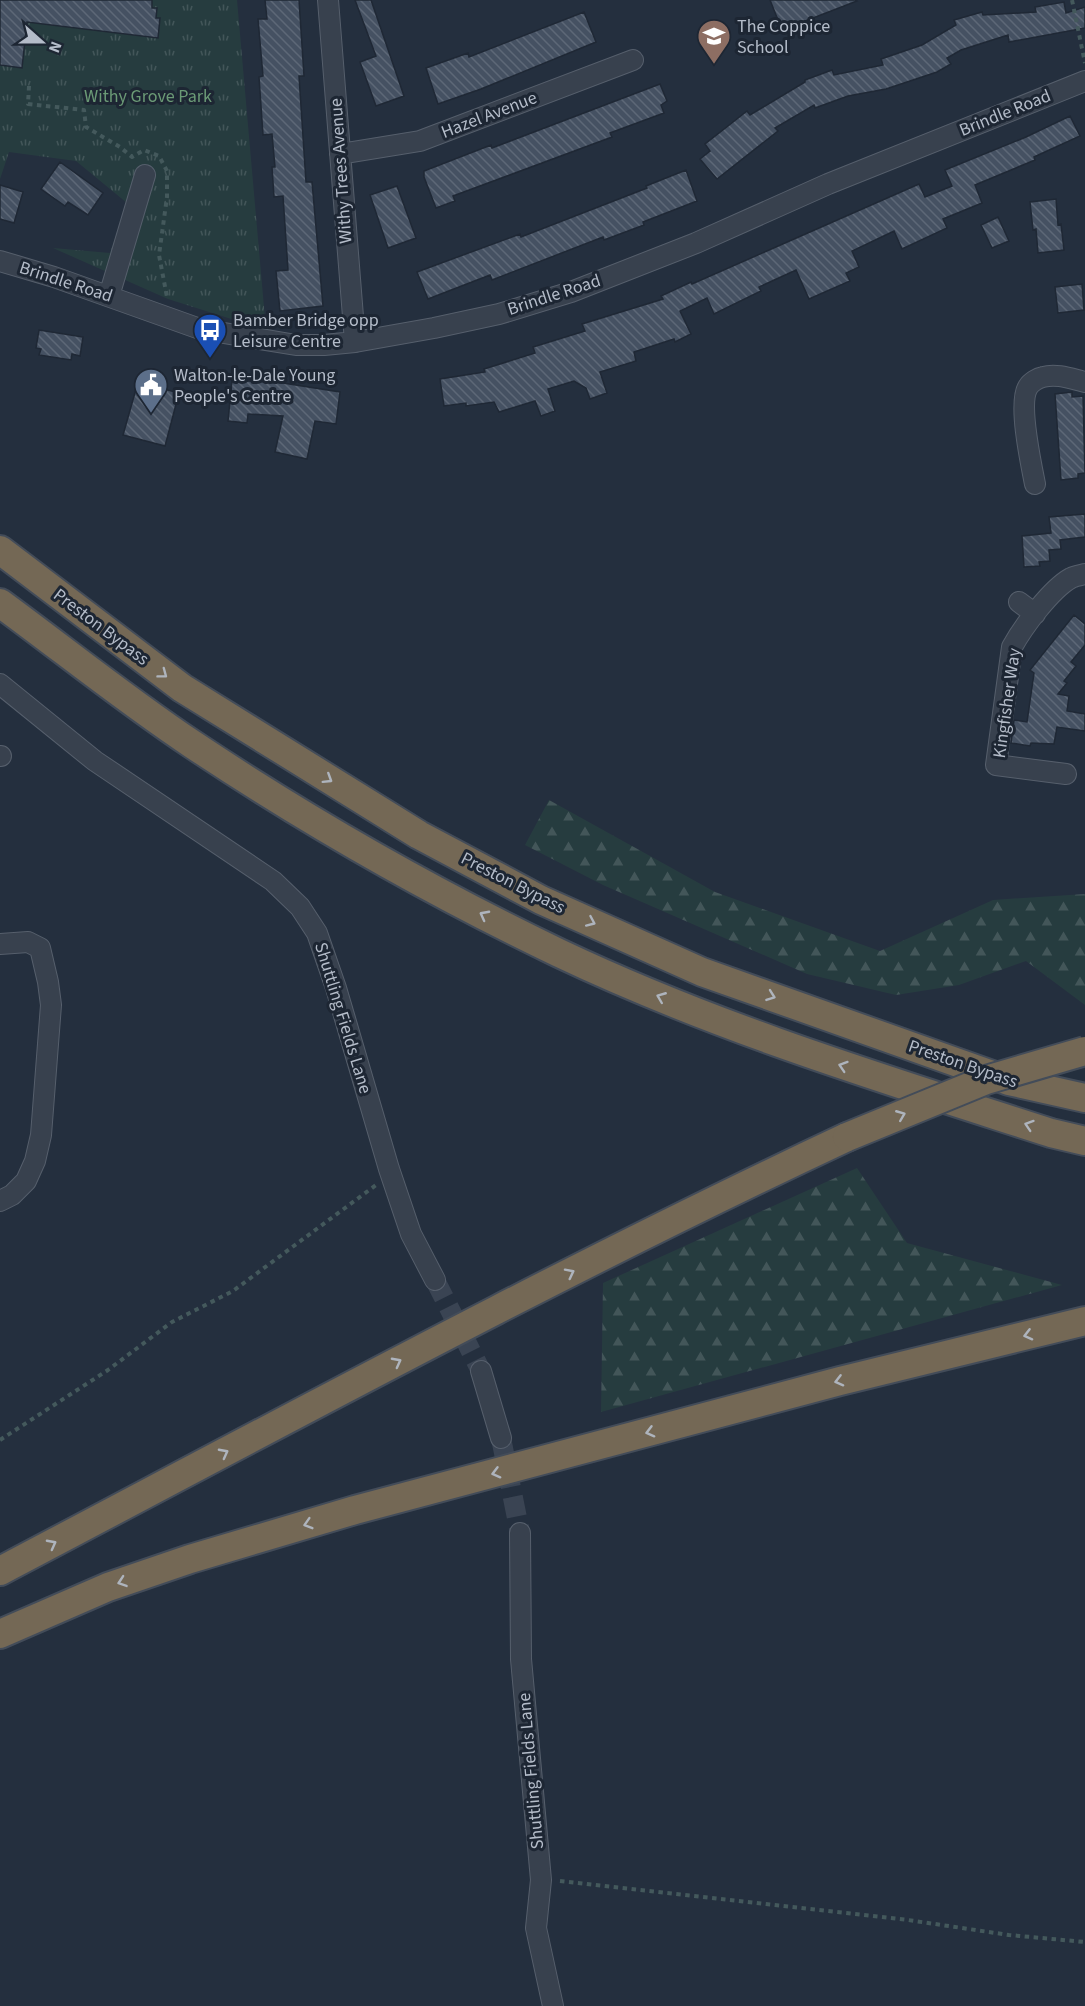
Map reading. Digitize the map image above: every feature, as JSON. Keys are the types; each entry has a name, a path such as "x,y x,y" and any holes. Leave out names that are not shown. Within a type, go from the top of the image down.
{"highway":[{"name":"Preston Bypass","path":"0,550 182,688 419,835 542,900 702,972 1009,1081 1085,1098"},
{"name":"Preston Bypass","path":"0,603 130,700 246,779 371,855 499,923 634,986 772,1041 1040,1129 1085,1141"},
{"path":"0,1571 419,1351 729,1192 847,1137 986,1080 1085,1051"},
{"path":"0,1634 108,1587 190,1558 355,1509 840,1380 1085,1321"}],"street":[{"name":"Withy Trees Avenue","path":"328,0 355,342"},
{"name":"Hazel Avenue","path":"340,154 420,141 633,60"},
{"name":"Brindle Road","path":"0,261 109,296 200,329 296,345 355,342 499,314 571,292 696,243 828,184 1085,81"},
{"path":"109,296 145,175"},
{"path":"1035,484 1024,407 1028,387 1045,376 1079,377"},
{"name":"Kingfisher Way","path":"1066,774 996,765 1012,647 1020,633 1058,588 1072,578 1085,574"},
{"path":"1019,602 1035,614"},
{"name":"Shuttling Fields Lane","path":"0,684 95,761 273,881 300,907 317,933 411,1234 435,1280"},
{"path":"0,944 28,942 40,948 51,1005 41,1135 35,1161 26,1181 12,1195 0,1201"},
{"path":"481,1371 501,1438"},
{"name":"Shuttling Fields Lane","path":"520,1533 521,1659 541,1880 536,1928 554,2006"}],"path":[{"path":"1072,0 1085,63"},
{"path":"29,86 28,104 84,110 86,127 120,147 132,157 144,150 159,156 167,171 159,255 171,318"},
{"path":"0,1440 108,1370 172,1322 233,1291 381,1181 389,1169"},
{"path":"541,1880 908,1920 1009,1935 1085,1942"}],"green space":[{"name":"Withy Grove Park","path":"0,0 237,0 266,330 168,299 53,248 110,253 127,203 76,161 9,152 0,179"},
{"path":"549,800 715,892 880,951 993,900 1085,894 1085,1005 1026,961 959,985 896,995 807,974 603,885 525,845"},
{"path":"857,1168 907,1243 1062,1285 601,1412 603,1283"}],"building":[{"path":"0,0 152,0 152,8 157,8 156,18 160,18 158,38 27,22 22,68 0,65"},
{"path":"265,0 299,0 304,76 299,76 306,182 312,182 323,306 280,311 276,271 288,270 283,196 274,197 272,167 275,167 272,134 263,135 259,77 263,76 258,19 267,19"},
{"path":"355,0 371,0 404,96 376,106 360,62 376,56"},
{"path":"770,0 856,0 857,1 782,30"},
{"path":"1064,2 1066,13 1085,7 1085,28 1009,42 1008,35 961,50 947,58 951,64 937,72 886,89 848,96 815,108 814,105 775,128 778,131 717,179 700,159 710,151 705,144 747,111 750,115 805,80 832,70 834,75 883,65 881,59 922,45 956,25 954,20 982,12 983,15 1036,12 1035,7"},
{"path":"584,12 596,42 438,104 426,68 468,53 469,57"},
{"path":"660,84 667,101 661,105 664,113 610,133 612,137 453,196 455,201 436,208 424,177 424,171 491,145 492,148"},
{"path":"1070,116 1080,136 1034,157 1035,160 975,185 982,203 943,219 947,228 902,249 894,231 852,251 859,267 846,273 850,281 809,299 796,270 759,287 761,291 714,314 707,298 680,311 691,334 675,342 674,339 634,352 636,361 600,372 607,393 590,399 586,388 574,381 548,389 555,411 541,416 535,401 499,412 494,402 444,406 440,379 485,372 484,369 535,353 533,347 585,331 582,324 663,299 661,296 691,282 692,284 919,184 925,197 952,186 945,170 1026,137"},
{"path":"60,162 103,193 88,215 68,202 65,206 41,189"},
{"path":"686,170 697,201 604,240 603,237 492,280 490,275 428,299 417,272 520,234 521,237 647,188 646,186"},
{"path":"0,185 23,192 14,223 0,219"},
{"path":"397,186 416,238 388,248 370,195"},
{"path":"1056,199 1058,225 1061,224 1064,250 1038,253 1030,202"},
{"path":"998,217 1009,241 992,248 981,225"},
{"path":"1082,284 1084,310 1058,313 1055,287"},
{"path":"39,330 83,337 80,356 72,354 71,360 39,355 41,349 36,348"},
{"path":"232,380 283,383 340,392 336,424 315,421 307,459 275,452 283,416 248,414 247,423 228,421"},
{"name":"Walton-le-Dale Young People's Centre","path":"138,382 179,393 165,446 123,435"},
{"path":"1072,392 1072,397 1083,396 1085,473 1078,474 1078,478 1061,480 1055,394"},
{"path":"1085,514 1085,537 1060,540 1061,549 1049,550 1050,561 1039,562 1040,566 1024,567 1022,536 1051,533 1049,517"},
{"path":"1074,615 1085,624 1085,645 1071,662 1076,666 1064,681 1067,683 1058,694 1069,696 1067,711 1085,714 1085,731 1057,727 1054,744 1031,743 1030,746 1011,743 1014,720 1027,722 1034,673 1030,670"}],"tunnel":[{"path":"435,1280 481,1371"},
{"path":"501,1438 520,1533"}],"place":[{"name":"The Coppice School","path":"714,65"},
{"name":"Bamber Bridge opp Leisure Centre","path":"210,359"},
{"name":"Walton-le-Dale Young People's Centre","path":"151,414"}]}
